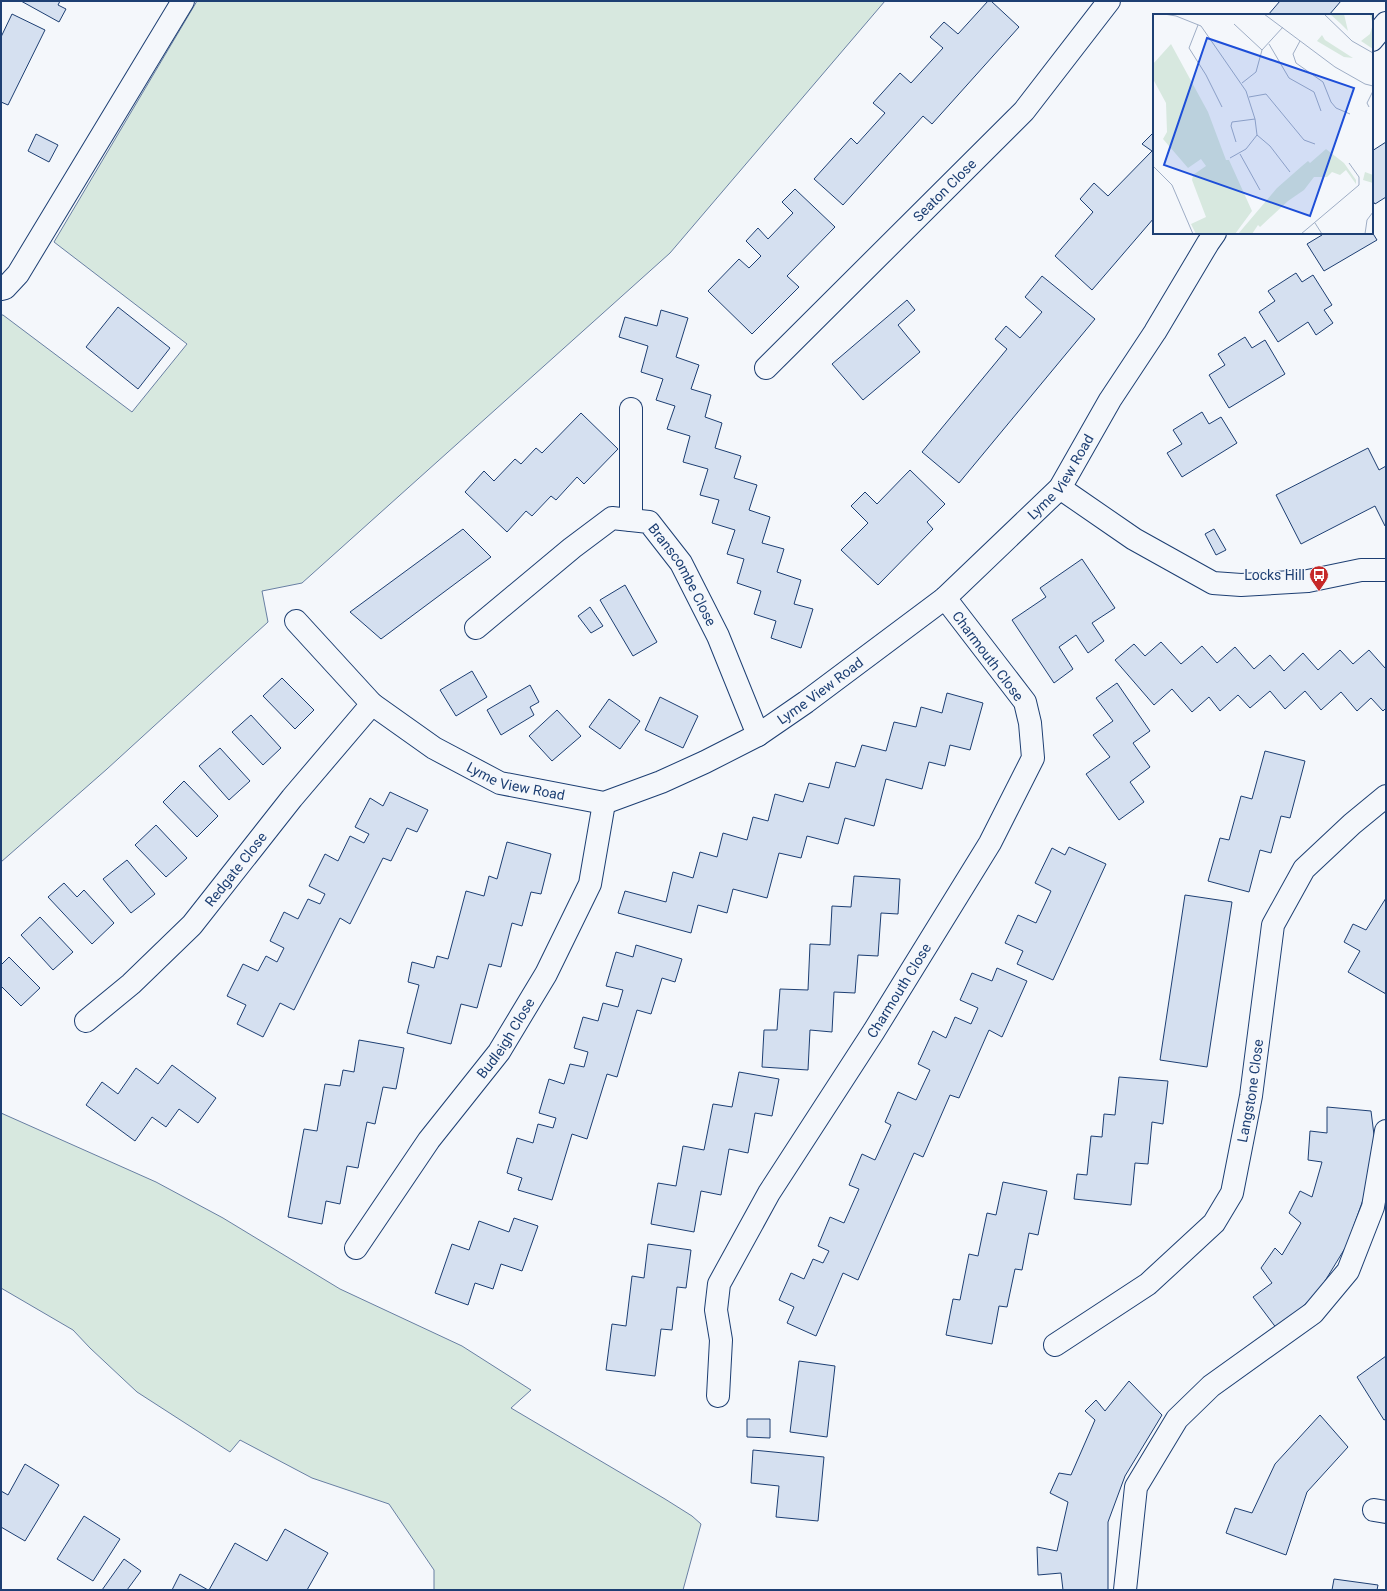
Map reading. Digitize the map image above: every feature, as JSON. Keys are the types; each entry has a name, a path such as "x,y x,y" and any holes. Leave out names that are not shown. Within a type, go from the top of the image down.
{"street":[{"path":"1,289 5,288 18,274 183,1"},
{"name":"Seaton Close","path":"766,368 1024,111 1108,1"},
{"path":"1373,39 1386,23"},
{"name":"Lyme View Road","path":"296,621 372,704 434,748 500,783 604,803 661,782 758,735 806,702 945,598 1060,488 1110,400 1155,332 1214,234"},
{"path":"631,409 631,520"},
{"path":"1060,488 1134,539 1213,583 1241,585 1308,581 1361,570 1386,570"},
{"name":"Branscombe Close","path":"476,628 572,548 612,518 649,522 681,563 718,636 758,735"},
{"name":"Charmouth Close","path":"718,1396 721,1340 716,1310 719,1284 769,1192 874,1031 990,843 1032,758 1030,723 1024,702 945,598"},
{"name":"Redgate Close","path":"86,1021 131,984 192,925 292,798 372,704"},
{"name":"Langstone Close","path":"1055,1345 1148,1284 1214,1223 1229,1199 1232,1193 1251,1096 1273,925 1304,869 1352,824 1386,796"},
{"name":"Budleigh Close","path":"356,1248 429,1140 499,1052 546,974 590,884 604,803"},
{"path":"1125,1590 1136,1487 1177,1419 1211,1386 1313,1313 1348,1271 1373,1207 1386,1131"}],"shaded area":[{"path":"197,1 885,1 670,253 302,583 262,591 268,622 107,769 1,862 1,315 132,412 187,344 54,242"},
{"path":"1,1113 156,1182 223,1218 340,1289 462,1346 531,1390 511,1408 665,1499 692,1516 701,1524 683,1590 434,1590 434,1570 389,1504 312,1478 240,1440 230,1452 137,1392 73,1330 1,1288"}],"building":[{"path":"21,1 60,1 58,5 66,9 59,22"},
{"path":"988,1 991,1 1019,27 932,124 923,116 843,205 814,179 851,138 857,144 885,113 873,103 900,73 911,83 943,48 930,37 944,22 958,34"},
{"path":"1280,1 1341,1 1330,14 1269,14"},
{"path":"12,14 45,30 8,105 1,102 1,37"},
{"path":"1153,133 1153,219 1092,290 1055,256 1093,212 1080,199 1094,183 1108,196 1152,151 1142,144"},
{"path":"36,134 58,145 49,162 28,151"},
{"path":"1386,142 1386,197 1375,204 1373,201 1373,150"},
{"path":"795,189 835,227 787,276 799,287 752,334 708,291 739,259 749,268 761,256 746,241 758,228 768,239 793,213 782,202"},
{"path":"1321,234 1373,234 1377,240 1324,271 1307,244 1322,235"},
{"path":"1296,273 1302,282 1313,275 1332,305 1324,310 1333,323 1316,335 1308,322 1278,342 1259,312 1275,301 1268,291"},
{"path":"1042,276 1095,319 959,483 922,452 1007,349 995,339 1006,326 1020,338 1042,312 1025,297"},
{"path":"907,300 915,310 898,325 920,352 863,400 832,364"},
{"path":"118,307 170,348 138,389 86,347"},
{"path":"661,310 688,318 676,357 699,365 691,389 711,395 705,417 722,423 715,448 741,456 734,478 757,485 749,510 770,517 762,543 784,549 777,572 801,580 794,604 813,609 801,648 771,638 776,621 754,614 761,591 737,583 744,559 727,554 735,530 712,523 719,500 700,495 708,469 683,462 690,436 667,429 675,406 656,400 663,379 641,372 648,346 619,337 625,317 657,326"},
{"path":"1245,337 1252,348 1265,340 1285,374 1229,408 1209,375 1225,365 1218,354"},
{"path":"1202,412 1209,424 1221,417 1237,443 1182,477 1167,453 1182,444 1173,430"},
{"path":"581,413 618,449 584,484 577,477 556,500 551,496 532,516 526,511 507,532 465,492 484,471 494,481 515,459 521,464 536,448 542,453"},
{"path":"1368,448 1379,470 1386,466 1386,525 1385,526 1375,506 1301,544 1276,495"},
{"path":"910,470 945,504 927,522 933,529 878,585 841,550 868,523 851,506 865,492 877,504"},
{"path":"463,529 491,557 381,639 350,612"},
{"path":"1214,529 1226,550 1216,555 1205,534"},
{"path":"1082,559 1115,608 1092,623 1104,641 1088,653 1076,635 1059,647 1073,669 1054,683 1012,620 1046,597 1040,588"},
{"path":"625,585 657,642 633,656 600,600"},
{"path":"590,607 603,626 591,633 578,616"},
{"path":"1161,642 1181,664 1202,646 1217,663 1235,647 1254,669 1270,655 1284,671 1303,653 1318,670 1340,650 1353,664 1369,650 1386,668 1386,708 1383,711 1371,698 1357,711 1341,692 1321,710 1305,691 1285,709 1270,691 1250,708 1238,695 1220,711 1209,697 1192,712 1172,689 1154,705 1115,660 1134,644 1145,656"},
{"path":"472,671 487,697 456,716 440,690"},
{"path":"282,678 314,710 295,729 263,696"},
{"path":"1117,683 1150,731 1133,743 1150,767 1130,782 1144,802 1119,820 1086,774 1110,757 1093,735 1113,721 1096,698"},
{"path":"530,685 539,702 530,707 534,715 501,735 487,710"},
{"path":"947,693 983,703 970,750 950,745 945,766 929,762 922,789 886,779 874,826 845,818 838,844 807,836 801,858 779,853 767,898 733,889 727,913 698,905 691,933 618,913 625,891 666,902 673,872 693,878 700,852 717,857 723,833 747,840 753,817 768,821 775,794 803,802 809,783 829,788 836,762 855,767 862,745 886,751 894,722 916,727 921,707 942,713"},
{"path":"660,697 698,716 683,748 645,730"},
{"path":"609,699 640,721 620,749 589,727"},
{"path":"557,710 581,736 552,761 529,736"},
{"path":"251,715 281,748 263,765 232,732"},
{"path":"220,748 250,781 229,800 199,766"},
{"path":"1265,751 1305,761 1290,818 1281,816 1271,853 1260,850 1249,892 1208,881 1220,838 1229,840 1241,796 1252,799"},
{"path":"184,781 218,816 197,837 163,802"},
{"path":"390,792 428,810 417,832 407,828 391,861 383,858 350,924 340,918 294,1010 280,1003 263,1037 237,1024 246,1005 227,996 243,964 258,971 266,956 277,962 284,948 270,941 284,912 298,919 308,899 320,904 325,894 309,886 325,854 338,861 350,836 364,843 369,834 355,827 370,798 383,806"},
{"path":"156,825 187,858 166,877 135,845"},
{"path":"507,842 551,854 541,894 531,892 522,926 512,923 501,967 489,964 477,1008 461,1004 451,1044 407,1033 419,985 408,982 412,962 434,968 437,956 448,959 466,891 484,896 489,876 497,879"},
{"path":"1069,847 1106,864 1053,980 1017,964 1023,951 1005,943 1018,915 1036,923 1051,891 1035,883 1052,848 1065,855"},
{"path":"127,860 155,894 131,913 103,879"},
{"path":"854,876 900,879 898,914 881,913 878,956 858,955 855,993 834,992 832,1032 810,1030 808,1070 762,1067 764,1030 777,1030 780,989 808,990 810,944 830,945 832,906 851,907"},
{"path":"64,883 77,897 84,890 114,923 92,944 48,897"},
{"path":"1185,895 1232,902 1207,1067 1160,1060"},
{"path":"1386,898 1386,994 1348,972 1360,951 1344,942 1353,924 1366,930"},
{"path":"40,917 73,952 53,970 21,935"},
{"path":"636,945 682,959 675,982 662,978 651,1014 637,1010 617,1077 607,1074 587,1139 572,1134 552,1200 518,1190 522,1178 507,1173 517,1138 533,1143 538,1124 553,1128 556,1118 539,1113 549,1079 564,1084 570,1064 584,1067 588,1052 574,1048 583,1017 598,1021 603,1003 618,1007 623,990 606,986 616,952 633,957"},
{"path":"9,957 40,988 21,1006 1,986 1,965"},
{"path":"997,968 1027,981 1002,1037 989,1030 959,1098 950,1095 923,1157 914,1153 858,1280 843,1273 816,1336 787,1323 794,1307 779,1300 791,1273 804,1279 813,1259 823,1263 829,1251 818,1246 830,1217 844,1223 859,1189 849,1185 862,1154 875,1160 891,1125 885,1122 898,1092 916,1100 930,1070 918,1064 933,1031 946,1038 955,1017 971,1024 978,1008 960,1000 972,973 992,981"},
{"path":"359,1040 404,1048 396,1089 383,1087 375,1124 367,1122 358,1168 347,1166 340,1204 326,1201 322,1224 288,1217 304,1129 317,1131 325,1084 340,1086 343,1070 354,1072"},
{"path":"172,1065 216,1098 198,1123 179,1109 166,1127 152,1117 135,1141 86,1105 102,1082 118,1094 136,1068 158,1084"},
{"path":"739,1072 779,1079 772,1116 755,1113 748,1153 729,1149 721,1195 701,1191 694,1232 651,1224 658,1183 676,1186 683,1146 704,1150 713,1104 732,1107"},
{"path":"1119,1077 1168,1081 1163,1124 1152,1122 1148,1164 1135,1163 1131,1205 1074,1199 1077,1174 1087,1175 1091,1136 1102,1137 1104,1114 1115,1115"},
{"path":"1327,1107 1371,1111 1375,1143 1364,1197 1347,1245 1317,1294 1277,1329 1253,1297 1272,1283 1261,1268 1275,1248 1282,1255 1301,1223 1289,1213 1300,1191 1312,1197 1322,1162 1308,1160 1310,1131 1327,1133"},
{"path":"1003,1182 1047,1191 1038,1235 1029,1233 1022,1270 1015,1269 1007,1307 999,1306 992,1344 946,1335 953,1299 960,1300 969,1254 978,1256 987,1213 996,1215"},
{"path":"514,1218 538,1226 522,1271 501,1264 493,1289 475,1283 468,1305 435,1293 452,1244 469,1250 479,1221 509,1232"},
{"path":"648,1244 691,1250 686,1288 677,1287 672,1330 661,1329 655,1376 606,1370 612,1324 626,1326 632,1276 644,1278"},
{"path":"1386,1356 1386,1419 1384,1420 1357,1377"},
{"path":"799,1361 835,1366 827,1437 790,1432"},
{"path":"1129,1381 1162,1415 1125,1476 1108,1522 1108,1590 1063,1590 1061,1573 1038,1575 1037,1547 1057,1551 1068,1502 1050,1493 1059,1473 1071,1475 1095,1420 1085,1411 1096,1400 1105,1411"},
{"path":"1320,1415 1348,1447 1307,1492 1286,1555 1226,1533 1235,1508 1252,1513 1275,1464"},
{"path":"747,1419 770,1419 770,1438 747,1437"},
{"path":"753,1450 824,1457 818,1521 776,1517 779,1486 751,1483"},
{"path":"25,1464 59,1485 25,1541 1,1527 1,1491 8,1495"},
{"path":"84,1516 120,1539 93,1581 57,1559"},
{"path":"285,1529 328,1553 307,1590 209,1590 235,1543 267,1561"},
{"path":"124,1559 141,1571 127,1590 102,1590"},
{"path":"180,1574 208,1590 172,1590"},
{"path":"1334,1579 1378,1585 1377,1590 1332,1590"}],"place":[{"name":"Locks Hill","path":"1319,592"}]}
